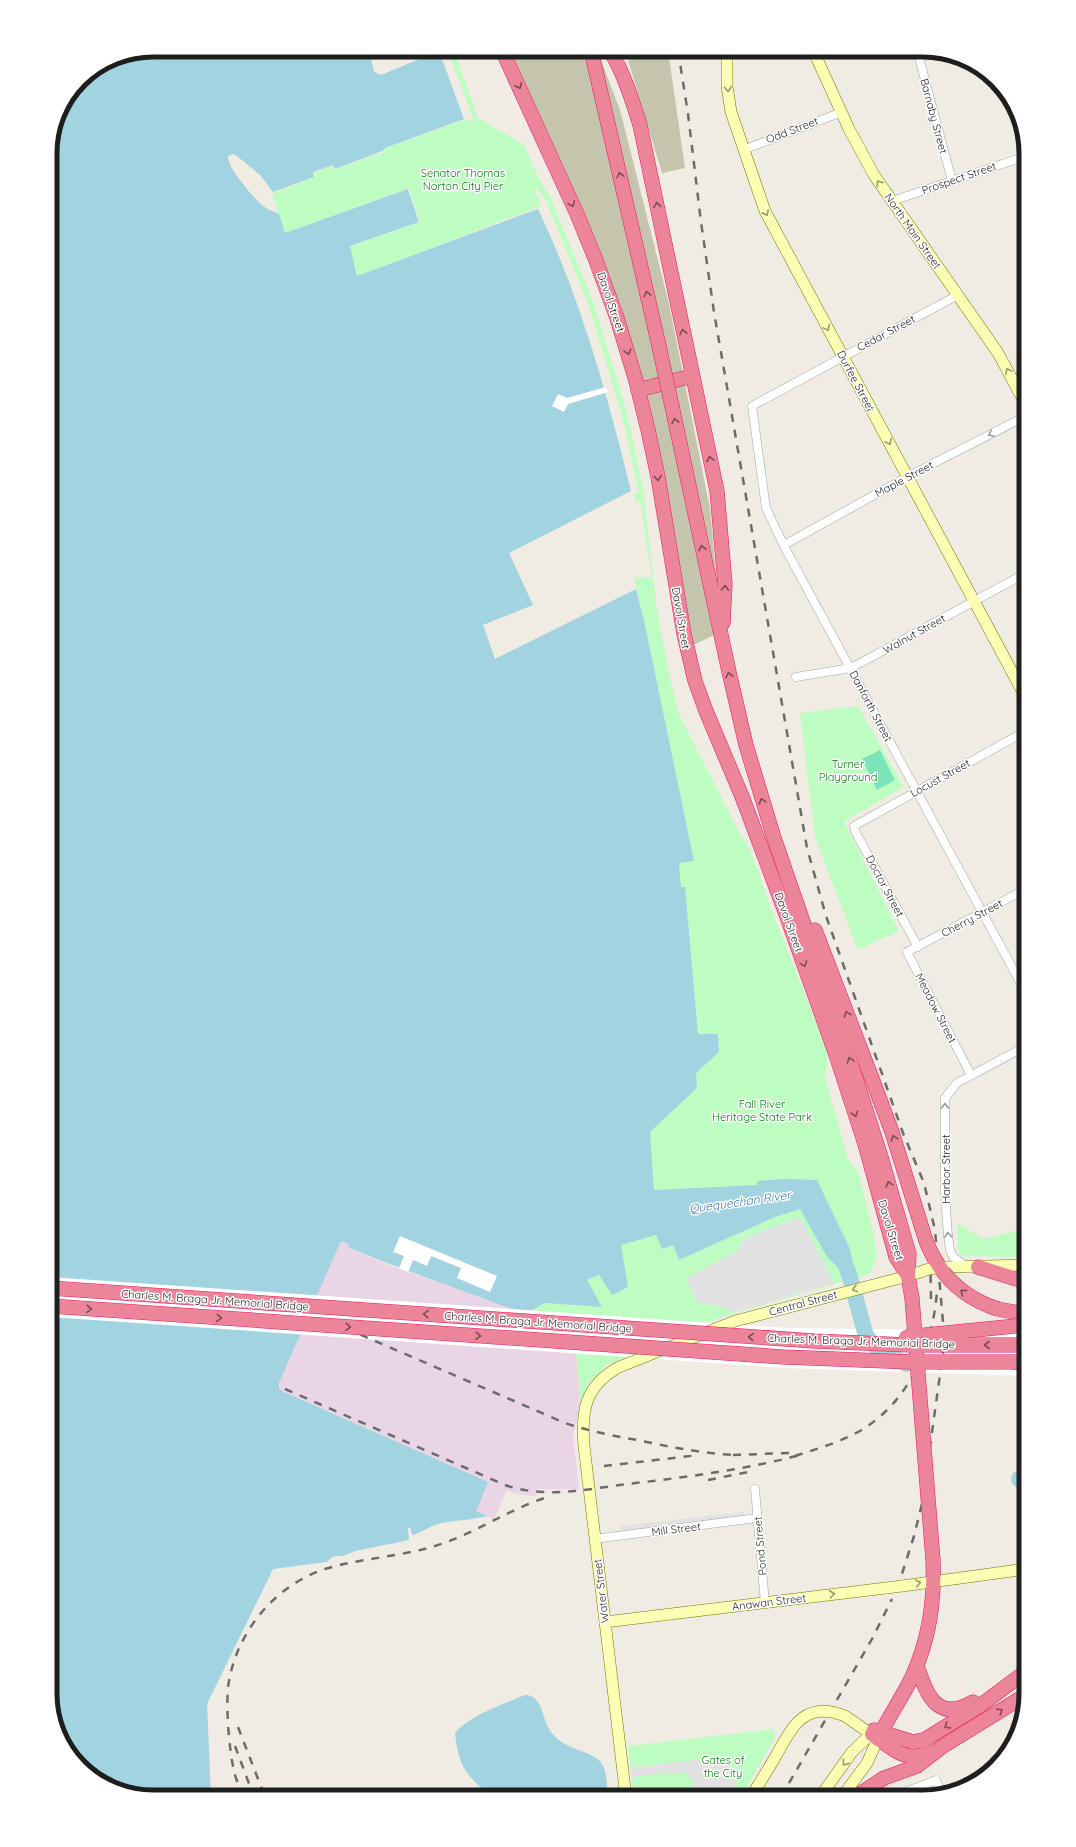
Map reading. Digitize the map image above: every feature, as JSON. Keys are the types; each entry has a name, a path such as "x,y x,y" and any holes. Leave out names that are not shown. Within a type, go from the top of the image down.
{"highway":[{"name":"Davol Street","path":"505,57 595,258 619,323 638,390 655,461 682,624 692,671 700,696 743,799 786,914 836,1055 865,1144 896,1257 908,1276"},
{"name":"Davol Street","path":"593,57 659,346 741,725 774,838 836,1017 871,1126 909,1254 908,1276"},
{"path":"614,57 630,93 640,125 717,491 725,584 722,641"},
{"path":"638,390 692,376"},
{"path":"774,838 795,880 890,1125 926,1241 933,1257 943,1272 956,1286 979,1302 998,1309 1019,1313"},
{"path":"972,1267 1019,1280"},
{"path":"876,1733 902,1695 917,1666 930,1624 934,1580 912,1298 908,1276"},
{"name":"Charles M. Braga Jr. Memorial Bridge","path":"57,1288 846,1342 1019,1345"},
{"name":"Charles M. Braga Jr. Memorial Bridge","path":"57,1306 792,1357 911,1362 1019,1363"},
{"path":"846,1342 1019,1326"},
{"path":"917,1666 930,1697 938,1705 954,1710 969,1704 1019,1676"},
{"path":"876,1733 913,1742 924,1740 980,1705 1019,1677"},
{"path":"866,1790 884,1778 917,1766 943,1746 1019,1700"},
{"path":"876,1733 900,1753 909,1757 919,1756 943,1746"}],"main road":[{"name":"Durfee Street","path":"727,57 728,98 731,112 765,211 1019,685"},
{"name":"North Main Street","path":"816,57 874,175 998,353 1019,392"},
{"name":"Central Street","path":"594,1387 604,1377 620,1368 735,1321 908,1276 929,1269 944,1267 1019,1265"},
{"name":"Water Street","path":"594,1387 586,1402 583,1434 594,1539 625,1790"},
{"name":"Anawan Street","path":"604,1622 902,1586 934,1580 1019,1570"},
{"path":"755,1790 791,1729 802,1717 812,1712 835,1712 876,1733"},
{"path":"825,1790 852,1752 876,1733"},
{"path":"847,1790 867,1763 876,1733"}],"street":[{"name":"Barnaby Street","path":"919,57 952,181"},
{"name":"Odd Street","path":"743,150 842,112"},
{"name":"Prospect Street","path":"892,201 1019,158"},
{"name":"Cedar Street","path":"752,406 958,295"},
{"name":"Danforth Street","path":"752,406 766,508 784,545 981,913 1019,981"},
{"name":"Maple Street","path":"784,545 907,477 1019,420"},
{"name":"Walnut Street","path":"796,677 850,668 1019,577"},
{"name":"Locust Street","path":"855,825 1019,735"},
{"name":"Doctor Street","path":"855,825 855,831 918,946"},
{"name":"Cherry Street","path":"918,946 1019,893"},
{"name":"Meadow Street","path":"918,946 907,952 971,1075"},
{"name":"Harbor Street","path":"972,1267 953,1257 950,1250 945,1194 945,1098 957,1083 1019,1050"},
{"name":"Pond Street","path":"755,1489 765,1603"},
{"name":"Mill Street","path":"594,1539 757,1518"},
{"path":"910,1790 936,1780 939,1788"}],"shaded area":[{"path":"510,57 600,57 620,110 669,304 710,509 722,641 718,633 685,649 665,513 599,252"},
{"path":"627,57 669,57 685,168 662,173"},
{"path":"800,1217 835,1283 735,1312 710,1304 698,1304 686,1278 737,1251 744,1238"},
{"path":"341,1241 349,1244 348,1247 388,1265 468,1292 525,1314 576,1354 581,1404 573,1435 579,1489 537,1489 536,1496 516,1494 507,1490 494,1519 475,1511 488,1482 281,1390 279,1383"},
{"path":"744,1512 744,1517 621,1531 621,1526"},
{"path":"709,1758 724,1761 733,1772 736,1785 734,1790 694,1790 694,1785 689,1775 684,1772 637,1776 632,1780 630,1764 636,1767"}],"green space":[{"name":"Fall River Heritage State Park","path":"451,57 456,57 478,118 524,145 537,175 551,199 594,304 628,417 644,494 657,611 678,712 740,834 749,847 769,903 825,1046 828,1057 825,1078 848,1159 858,1171 868,1209 877,1255 870,1274 724,1316 607,1365 587,1384 581,1404 576,1354 525,1314 545,1303 601,1307 587,1280 599,1275 620,1245 656,1235 673,1245 679,1260 775,1217 800,1208 827,1257 845,1275 817,1180 757,1182 757,1185 654,1190 650,1132 697,1088 696,1073 719,1052 718,1034 698,1034 685,887 681,887 679,863 694,861 634,577 652,578 640,501 636,503 634,494 639,494 623,419 589,306 546,201 535,184 537,188 535,191 541,206 358,276 350,247 420,222 409,188 285,233 272,194 315,177 314,173 332,166 334,170 386,151 386,148 467,119 477,124 474,121"},
{"name":"Turner Playground","path":"858,706 904,787 844,821 899,931 858,950 815,837 800,713"},
{"path":"880,750 895,780 877,790 862,759"},
{"path":"958,1223 983,1239 1019,1230 1019,1257 961,1256 958,1249"},
{"name":"Gates of the City","path":"774,1729 775,1738 745,1790 633,1790 628,1746"}],"water":[{"path":"147,57 371,57 374,72 381,75 424,57 441,57 464,119 385,148 385,150 335,169 333,165 313,172 314,177 273,192 261,176 237,156 233,154 228,156 229,161 241,182 253,196 264,206 279,214 285,233 408,189 419,222 350,246 357,276 538,209 567,277 592,347 631,491 509,553 533,605 483,625 495,659 636,589 644,620 694,861 679,863 681,887 685,887 698,1034 718,1034 719,1052 696,1073 697,1088 650,1132 654,1190 757,1185 757,1181 784,1179 817,1180 850,1249 855,1277 846,1280 845,1275 827,1257 800,1209 775,1217 679,1260 673,1245 662,1249 656,1235 621,1245 628,1287 612,1295 599,1275 587,1280 602,1307 545,1303 525,1314 370,1256 348,1247 349,1244 341,1241 279,1383 279,1388 282,1391 488,1482 476,1511 488,1516 441,1523 412,1535 410,1527 408,1528 409,1540 355,1551 343,1556 336,1556 327,1562 273,1569 207,1704 211,1790 147,1790 122,1785 100,1774 81,1757 73,1747 64,1731 58,1706 57,147 60,128 64,116 73,100 85,85 105,70 128,60"},
{"path":"525,1695 534,1698 538,1702 548,1727 553,1735 560,1741 598,1759 602,1764 606,1775 607,1790 484,1790 465,1770 459,1755 455,1733 468,1721 497,1706"}],"pier":[{"path":"606,387 608,392 568,404 564,412 552,406 558,394 567,398"},
{"path":"400,1236 497,1276 490,1292 457,1278 461,1268 431,1256 427,1266 413,1260 408,1272 399,1268 404,1256 393,1252"},
{"path":"57,1277 787,1328 1019,1331 1019,1376 784,1368 57,1317"}],"waterway":[{"name":"Quequechan River","path":"843,1259 849,1274 866,1336 876,1347 906,1364"}],"railway":[{"path":"679,57 714,312 807,848 826,916 903,1133 924,1183 935,1230 943,1322 943,1353 922,1504 901,1577"},
{"path":"930,1243 931,1299"},
{"path":"795,1456 835,1443 858,1432 876,1420 891,1406 904,1390 915,1372 923,1353 935,1312 937,1291"},
{"path":"331,1322 565,1423 601,1433 675,1448 700,1452 738,1455"},
{"path":"285,1389 505,1485 535,1491 566,1492 693,1476 758,1465 800,1455"},
{"path":"733,1455 789,1453"},
{"path":"604,1466 699,1455"},
{"path":"708,1480 748,1472"},
{"path":"241,1790 232,1762 228,1726 227,1701 229,1681 234,1662 250,1627 275,1598 307,1576 325,1569 352,1562 408,1553 435,1546 464,1535 521,1507 551,1496"},
{"path":"785,1790 872,1639 892,1599"},
{"path":"238,1727 262,1790"},
{"path":"235,1746 251,1790"}],"park label":[{"name":"Senator Thomas Norton City Pier","path":"463,179"}]}
